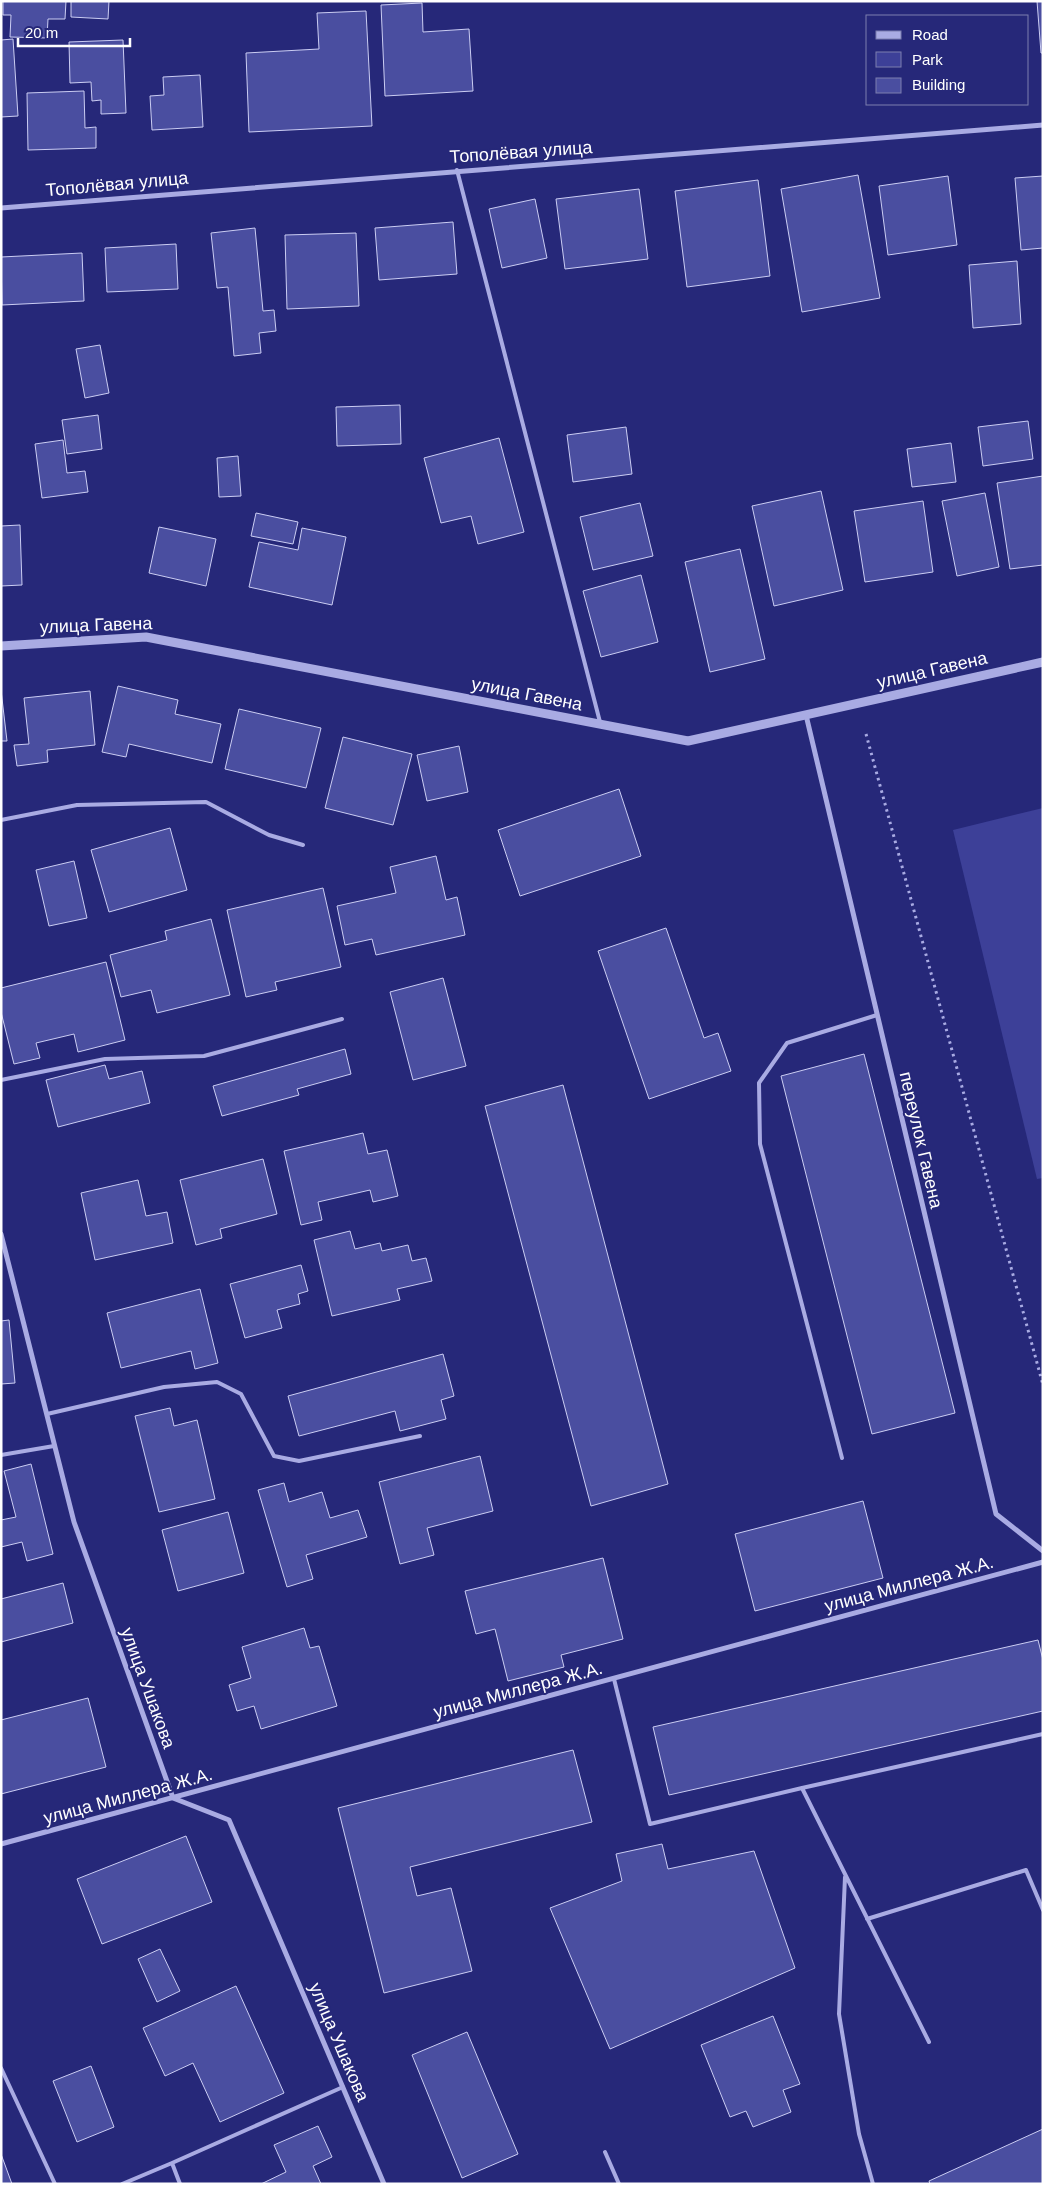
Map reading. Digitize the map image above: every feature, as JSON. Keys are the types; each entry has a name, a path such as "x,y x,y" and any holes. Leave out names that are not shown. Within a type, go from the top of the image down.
{"street":[{"name":"Тополёвая улица","path":"1,208 457,170 1043,125"},
{"name":"улица Гавена","path":"1,646 146,637 688,741 1043,662"},
{"name":"переулок Гавена","path":"806,715 996,1514 1043,1551"},
{"name":"улица Ушакова","path":"1,1234 74,1522 173,1798 229,1820 384,2184"},
{"name":"улица Миллера Ж.А.","path":"1,1844 1043,1562"}],"lane":[{"path":"457,170 601,724"},
{"path":"1,820 77,805 206,802 269,835 303,845"},
{"path":"842,1458 760,1144 759,1083 787,1043 877,1015"},
{"path":"1,1080 105,1059 204,1056 342,1020"},
{"path":"47,1414 164,1387 217,1382 240,1394 274,1456 299,1461 420,1436"},
{"path":"1,1455 54,1446"},
{"path":"614,1679 650,1824 1043,1734"},
{"path":"802,1788 928,2042"},
{"path":"867,1920 1026,1870 1043,1910"},
{"path":"845,1875 839,2014 858,2134 873,2184"},
{"path":"1,2068 55,2184"},
{"path":"122,2184 172,2164 343,2087"},
{"path":"605,2152 619,2184"},
{"path":"172,2164 180,2184"}],"path":[{"path":"866,734 1043,1385"}],"green space":[{"path":"1043,808 1043,1178 1037,1179 953,830"}],"building":[{"path":"3,1 66,1 65,19 48,19 47,38 10,37 11,15 3,15"},
{"path":"71,1 109,1 108,19 71,17"},
{"path":"1037,1 1043,1 1043,53 1041,53"},
{"path":"422,3 423,32 469,29 473,91 385,96 381,5"},
{"path":"366,11 372,126 249,132 246,53 319,49 317,13"},
{"path":"13,39 18,116 1,117 1,40"},
{"path":"123,40 126,113 101,114 101,100 92,101 91,82 70,83 69,42"},
{"path":"200,75 203,127 152,130 150,96 164,95 163,77"},
{"path":"84,91 85,128 96,127 96,148 28,150 27,93"},
{"path":"858,175 880,298 802,312 781,189"},
{"path":"948,176 957,245 888,255 879,186"},
{"path":"1043,176 1043,248 1021,250 1015,178"},
{"path":"758,180 770,276 687,287 675,191"},
{"path":"639,189 648,259 565,269 556,199"},
{"path":"535,199 547,258 502,268 489,209"},
{"path":"453,222 457,274 379,280 375,228"},
{"path":"255,228 263,311 274,310 276,331 259,333 261,353 234,356 228,287 217,288 211,233"},
{"path":"356,233 359,306 287,309 285,235"},
{"path":"176,244 178,289 107,292 105,248"},
{"path":"82,253 84,301 2,305 1,257"},
{"path":"1017,261 1021,324 973,328 969,265"},
{"path":"100,345 109,393 85,398 76,349"},
{"path":"400,405 401,444 337,446 336,407"},
{"path":"98,415 102,449 67,454 62,420"},
{"path":"1028,421 1033,459 983,466 978,427"},
{"path":"626,427 632,474 573,482 567,435"},
{"path":"499,438 524,532 478,544 471,516 441,523 424,458"},
{"path":"63,440 67,473 85,471 88,492 42,498 35,444"},
{"path":"951,443 956,482 912,487 907,449"},
{"path":"238,456 241,496 219,497 217,458"},
{"path":"1043,476 1043,565 1010,569 997,483"},
{"path":"821,491 843,590 774,606 752,506"},
{"path":"985,493 999,567 957,576 942,501"},
{"path":"923,501 933,572 865,582 854,511"},
{"path":"640,503 653,556 593,570 580,517"},
{"path":"256,513 298,522 293,544 251,536"},
{"path":"20,525 22,585 1,586 1,526"},
{"path":"159,527 216,539 206,586 149,573"},
{"path":"302,528 346,537 332,605 249,587 259,542 298,550"},
{"path":"740,549 765,659 710,672 685,562"},
{"path":"641,575 658,642 601,657 583,591"},
{"path":"118,686 178,700 175,714 221,724 212,763 129,744 126,757 102,752"},
{"path":"1,690 7,741 1,741"},
{"path":"90,691 95,745 47,750 48,762 17,766 14,745 29,744 24,698"},
{"path":"239,709 321,728 306,788 225,769"},
{"path":"343,737 412,754 393,825 325,808"},
{"path":"459,746 468,792 427,801 417,755"},
{"path":"619,789 641,856 520,896 498,830"},
{"path":"170,828 187,890 109,912 91,850"},
{"path":"436,856 446,900 457,897 465,935 376,955 372,939 345,945 337,906 396,893 390,867"},
{"path":"74,861 87,918 49,926 36,870"},
{"path":"323,888 341,967 275,982 277,990 246,997 227,910"},
{"path":"211,919 230,995 157,1013 151,990 121,997 110,955 167,940 165,931"},
{"path":"666,928 704,1038 718,1033 731,1071 649,1099 598,951"},
{"path":"106,962 125,1040 78,1052 74,1034 36,1043 40,1058 14,1064 1,1012 1,988"},
{"path":"443,978 466,1066 413,1080 390,992"},
{"path":"345,1049 351,1074 297,1089 299,1095 222,1116 213,1086"},
{"path":"864,1054 955,1413 872,1434 781,1076"},
{"path":"105,1065 109,1079 142,1071 150,1103 58,1127 46,1080"},
{"path":"563,1085 668,1484 591,1506 485,1106"},
{"path":"363,1133 368,1154 387,1150 398,1196 373,1202 370,1190 318,1202 322,1220 301,1225 284,1151"},
{"path":"263,1159 277,1214 220,1229 222,1238 196,1245 180,1180"},
{"path":"138,1180 146,1216 167,1212 173,1243 95,1260 81,1193"},
{"path":"350,1231 355,1249 380,1243 382,1251 408,1245 412,1261 426,1258 432,1281 397,1289 400,1300 332,1316 314,1240"},
{"path":"301,1265 308,1291 298,1294 300,1304 277,1310 282,1328 245,1338 230,1284"},
{"path":"200,1289 218,1363 195,1369 191,1351 121,1368 107,1313"},
{"path":"9,1320 15,1383 1,1384 1,1321"},
{"path":"443,1354 454,1396 441,1400 446,1419 400,1431 395,1411 299,1436 288,1396"},
{"path":"170,1408 174,1426 197,1420 215,1499 159,1512 135,1416"},
{"path":"480,1456 493,1511 427,1528 434,1555 400,1564 379,1482"},
{"path":"31,1464 53,1554 27,1561 22,1542 1,1547 1,1520 16,1517 4,1471"},
{"path":"284,1483 289,1502 322,1492 330,1518 358,1510 367,1537 306,1555 313,1579 287,1587 258,1490"},
{"path":"863,1501 883,1578 755,1611 735,1534"},
{"path":"228,1512 244,1573 178,1591 162,1530"},
{"path":"603,1558 623,1639 561,1655 564,1667 508,1681 495,1629 476,1634 465,1591"},
{"path":"63,1583 73,1623 1,1642 1,1599"},
{"path":"304,1628 310,1648 319,1646 337,1706 261,1729 254,1706 237,1711 229,1685 251,1678 242,1647"},
{"path":"1038,1640 1043,1660 1043,1711 669,1795 653,1727"},
{"path":"88,1698 106,1767 1,1794 1,1720"},
{"path":"573,1750 592,1822 410,1867 417,1896 451,1888 472,1971 384,1993 338,1808"},
{"path":"186,1836 212,1902 102,1944 77,1879"},
{"path":"662,1844 668,1869 754,1851 795,1968 610,2049 550,1908 622,1881 616,1854"},
{"path":"160,1949 180,1991 157,2002 138,1959"},
{"path":"236,1986 284,2093 220,2122 193,2063 165,2076 143,2028"},
{"path":"773,2016 800,2084 783,2090 791,2112 753,2127 746,2111 730,2117 701,2045"},
{"path":"467,2032 518,2154 462,2178 412,2055"},
{"path":"91,2066 114,2127 77,2142 53,2081"},
{"path":"318,2126 332,2157 313,2166 321,2184 261,2184 286,2172 274,2145"},
{"path":"1043,2129 1043,2184 930,2184 929,2181"},
{"path":"1,2154 12,2184 1,2184"}]}
